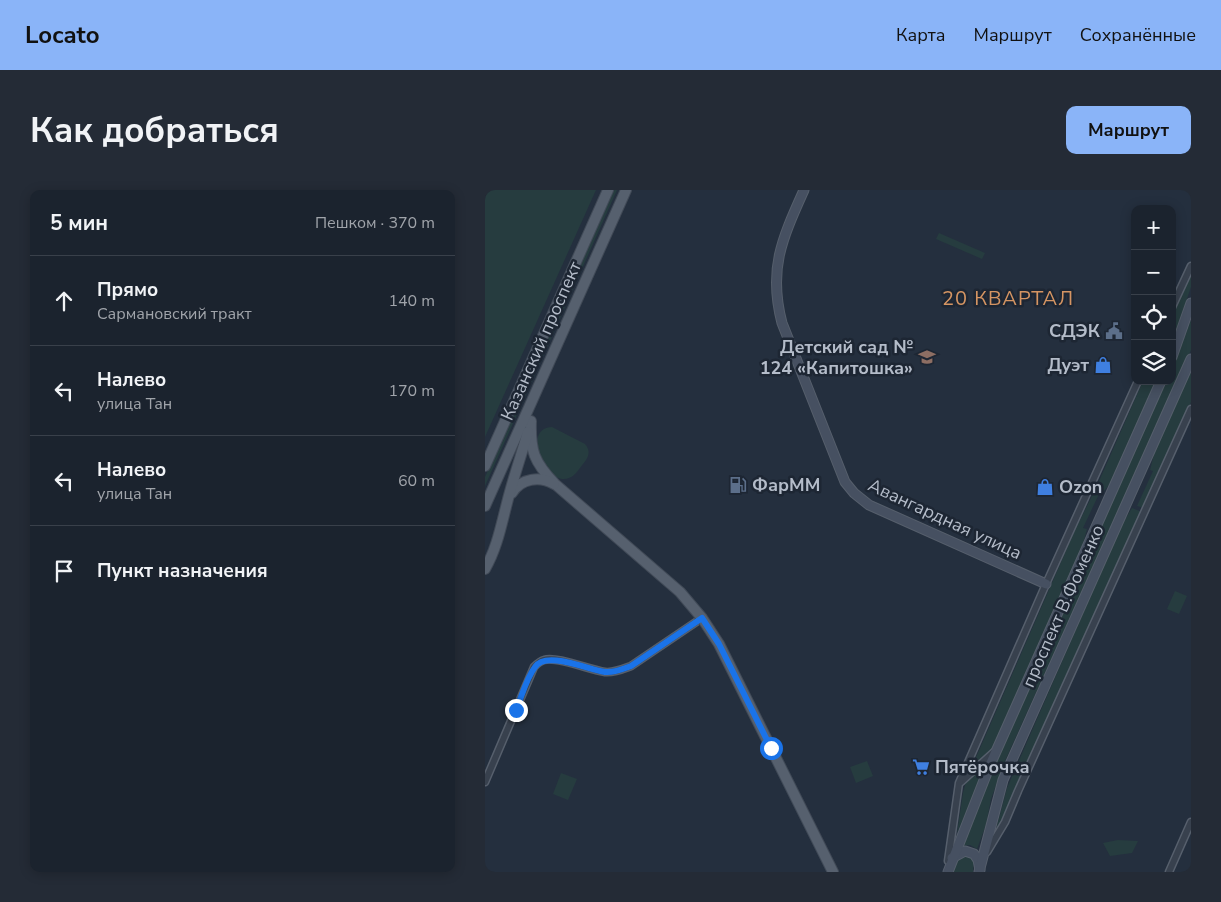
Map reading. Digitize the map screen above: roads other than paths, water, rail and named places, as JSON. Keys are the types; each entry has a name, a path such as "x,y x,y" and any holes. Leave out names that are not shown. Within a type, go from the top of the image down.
{"main road":[{"name":"Казанский проспект","path":"485,466 608,190"},
{"name":"Казанский проспект","path":"485,506 627,190"},
{"name":"Авангардная улица","path":"804,190 787,228 779,253 776,279 777,300 783,324 845,482 854,493 869,505 1046,584"},
{"path":"1176,346 1191,304"},
{"name":"проспект В.Фоменко","path":"979,871 1003,780 1191,359"},
{"path":"485,569 500,534 545,371"},
{"name":"проспект В.Фоменко","path":"947,872 997,750 1159,385"},
{"path":"531,420 530,440 533,453 540,468 555,484 652,566 680,592 702,618 719,644 833,872"},
{"path":"507,504 519,483 535,479 546,480 555,484"},
{"path":"952,858 965,851 974,854 978,860 979,871"}],"street":[{"path":"1176,298 1191,266"},
{"path":"947,872 959,783 1136,385"},
{"path":"983,858 1005,822 1191,409"},
{"path":"485,782 534,667 538,663 544,660 555,660 607,672 621,670 631,666 702,618"},
{"path":"959,783 997,750"},
{"path":"1169,872 1191,822"}],"place":[{"name":"СДЭК","path":"1114,331"},
{"name":"Детский сад № 124 «Капитошка»","path":"927,357"},
{"name":"Дуэт","path":"1103,365"},
{"name":"ФарММ","path":"738,485"},
{"name":"Ozon","path":"1045,487"},
{"name":"Пятёрочка","path":"921,767"}],"district":[{"name":"20 КВАРТАЛ","path":"1008,298"}]}
